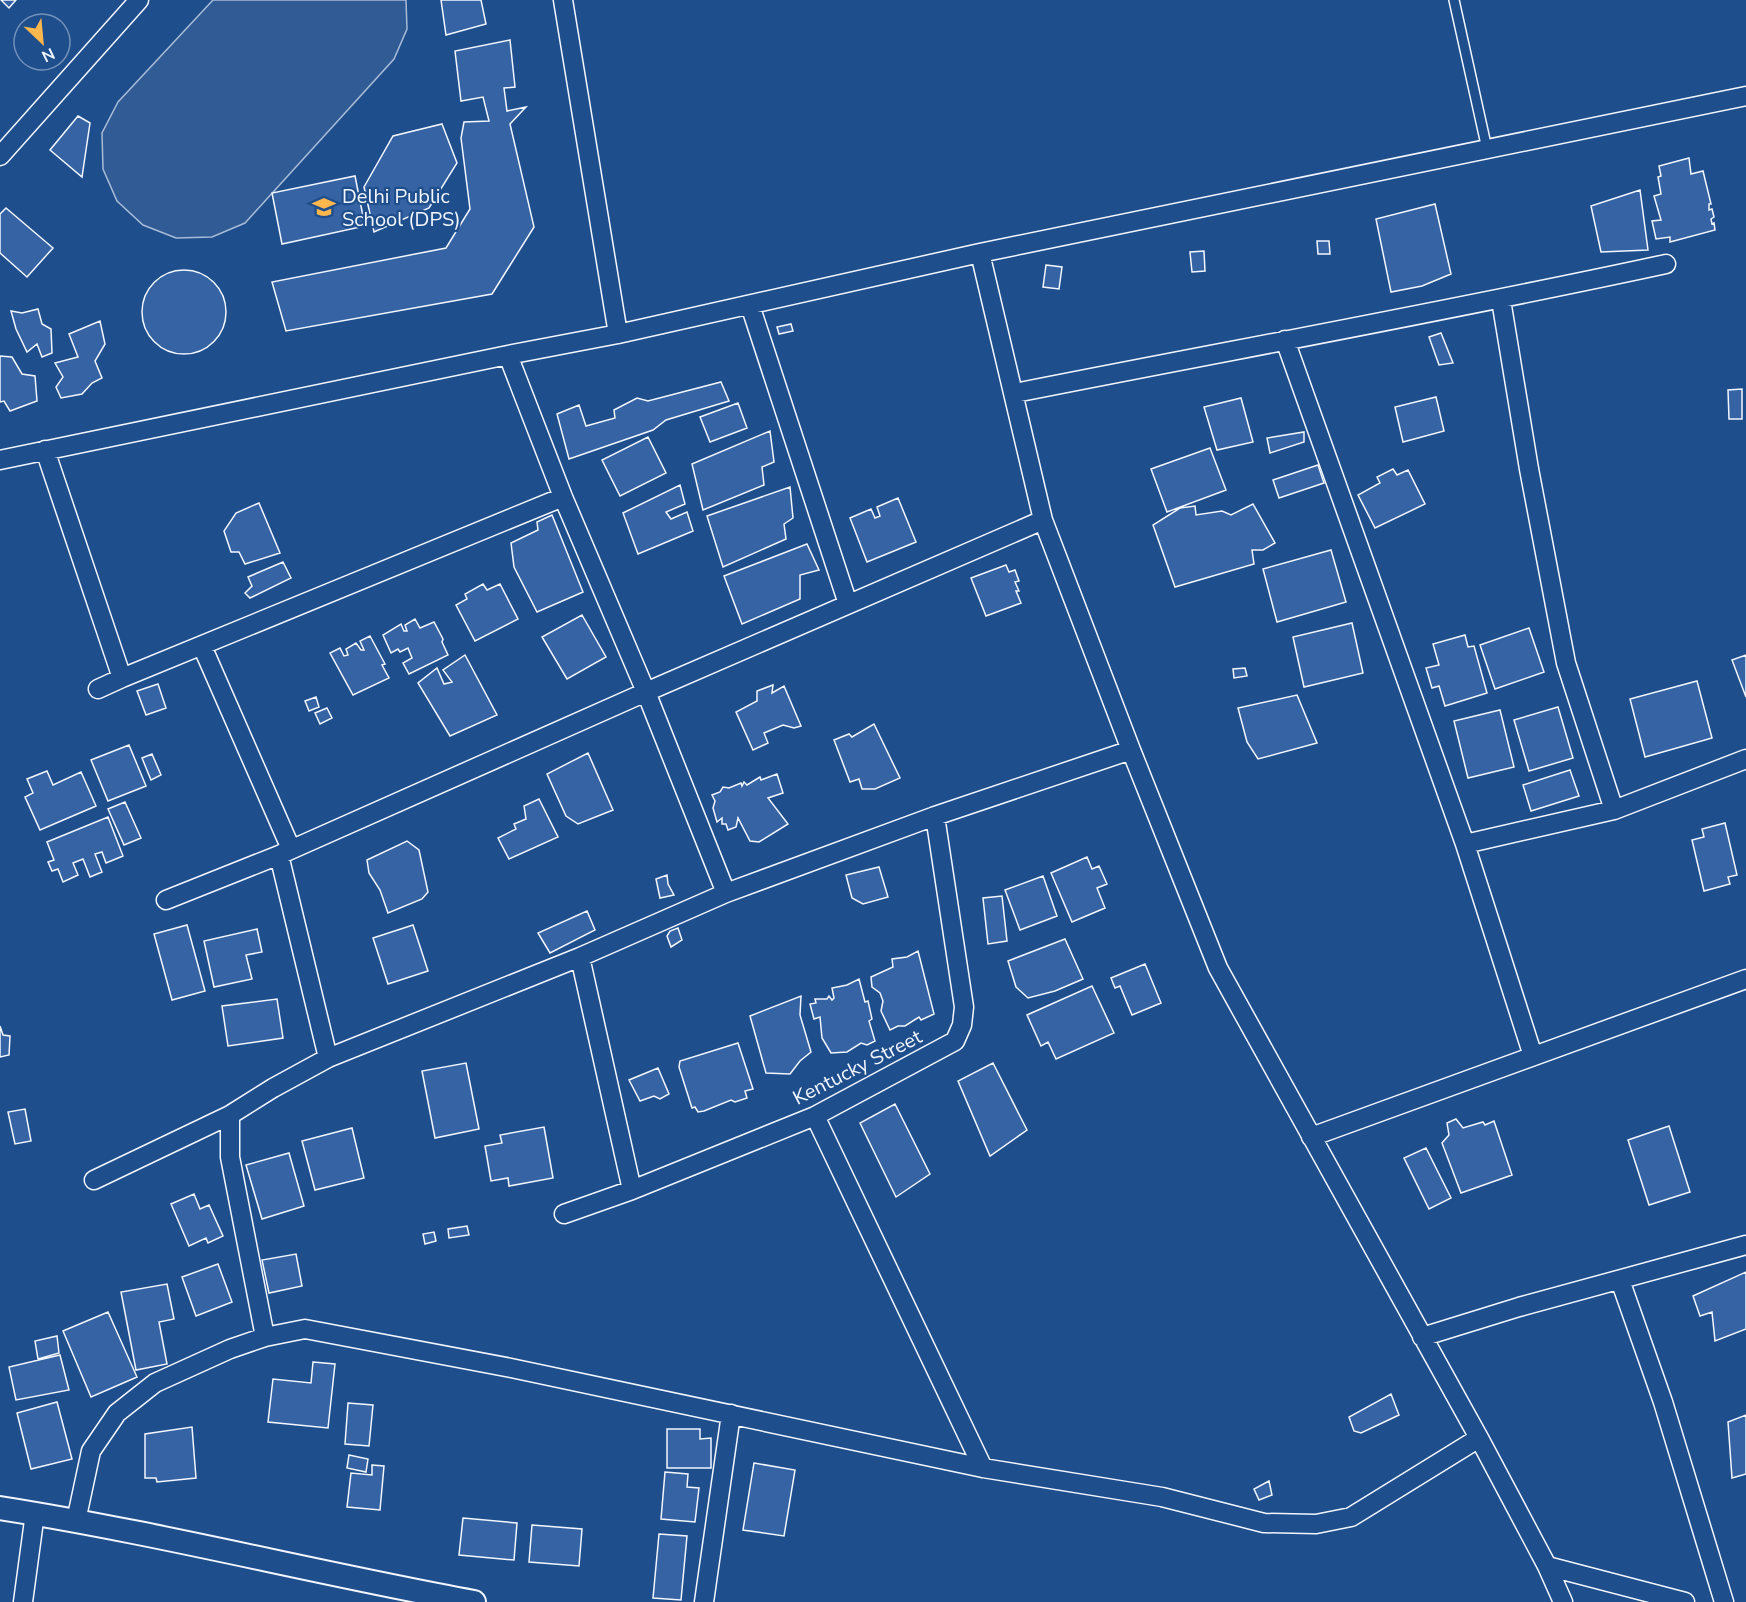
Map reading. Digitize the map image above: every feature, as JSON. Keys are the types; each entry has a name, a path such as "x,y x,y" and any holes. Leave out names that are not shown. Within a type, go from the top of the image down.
{"street":[{"path":"0,156 139,0"},
{"path":"563,0 618,334"},
{"path":"0,460 618,334 980,253 1746,96"},
{"path":"980,253 1015,393 1043,520 1218,968 1479,1438 1547,1566 1563,1602"},
{"path":"1015,393 1501,300 1666,264"},
{"path":"1501,300 1531,479 1566,663 1614,810"},
{"path":"750,305 848,604"},
{"path":"1285,340 1465,844 1533,1056"},
{"path":"508,355 563,497 646,692 726,893"},
{"path":"45,450 122,678"},
{"path":"98,689 563,497"},
{"path":"166,900 285,852 1043,520"},
{"path":"202,646 285,852 328,1058"},
{"path":"94,1180 230,1115 328,1058 580,957 726,893 935,816 1131,750"},
{"path":"1465,844 1614,810 1746,759"},
{"name":"Kentucky Street","path":"564,1214 632,1190 815,1116 956,1041 962,1025 964,1007 935,816"},
{"path":"580,957 632,1190"},
{"path":"1311,1137 1746,979"},
{"path":"230,1115 231,1167 266,1336"},
{"path":"815,1116 983,1468"},
{"path":"1422,1337 1519,1307 1746,1245"},
{"path":"1620,1280 1663,1402 1724,1602"},
{"path":"76,1521 91,1451 117,1413 155,1383 230,1349 266,1336 305,1329 511,1368 983,1468 1162,1497 1264,1523 1316,1524 1351,1517 1479,1438"},
{"path":"704,1602 731,1414"},
{"path":"0,1508 76,1521 474,1602"},
{"path":"23,1602 35,1513"},
{"path":"1547,1566 1685,1602"}],"lane":[{"path":"1454,0 1487,149"}],"shaded area":[{"path":"213,0 406,0 407,29 394,59 245,223 212,237 176,238 143,225 117,201 103,169 102,133 118,102"}],"building":[{"path":"1,0 16,0 9,8"},
{"path":"441,0 481,0 486,24 446,35"},
{"path":"510,40 515,87 504,88 507,111 526,107 510,124 534,227 492,294 286,331 272,282 446,248 470,209 461,138 464,122 489,121 483,97 461,101 455,51"},
{"path":"78,116 90,123 82,177 50,150"},
{"path":"442,124 457,163 429,208 374,232 364,187 393,136"},
{"path":"1689,158 1691,174 1703,171 1711,204 1709,204 1709,210 1712,209 1714,217 1711,219 1715,230 1670,242 1670,237 1656,239 1652,221 1661,220 1654,196 1661,194 1659,166"},
{"path":"355,176 365,226 282,244 272,193"},
{"path":"1640,190 1648,250 1601,252 1591,206"},
{"path":"1435,204 1451,274 1422,286 1391,292 1376,219"},
{"path":"6,208 53,248 27,277 0,253 0,214"},
{"path":"1317,241 1329,241 1330,254 1318,254"},
{"path":"1204,251 1205,271 1192,272 1190,252"},
{"path":"1046,265 1062,267 1059,289 1043,287"},
{"path":"184,270 200,273 214,282 223,296 226,312 223,328 214,342 200,351 184,354 168,351 154,342 145,328 142,312 145,296 154,282 168,273"},
{"path":"38,309 42,324 51,329 52,353 42,357 37,344 27,352 16,329 11,311 22,313"},
{"path":"100,321 105,344 95,361 102,378 92,383 82,394 61,398 56,387 63,377 55,363 78,357 69,334"},
{"path":"791,324 793,331 779,334 777,327"},
{"path":"1441,333 1453,363 1439,365 1429,337"},
{"path":"0,356 12,357 22,374 35,376 37,401 10,411 4,401 0,402"},
{"path":"721,382 729,401 666,420 653,430 569,459 557,414 579,405 586,426 615,418 614,410 637,398 648,401"},
{"path":"1742,389 1742,419 1729,419 1728,390"},
{"path":"1436,397 1444,431 1403,442 1395,407"},
{"path":"1241,398 1253,442 1217,450 1204,407"},
{"path":"738,403 747,428 710,442 700,417"},
{"path":"770,431 774,462 762,467 764,485 703,510 692,464"},
{"path":"1304,432 1304,442 1270,453 1267,438"},
{"path":"648,437 666,473 620,496 602,460"},
{"path":"1210,448 1226,490 1167,512 1151,469"},
{"path":"1318,465 1324,483 1279,498 1273,480"},
{"path":"1393,469 1397,475 1408,470 1425,504 1375,528 1358,495 1380,483 1377,477"},
{"path":"680,485 685,504 666,512 671,519 687,512 693,531 638,554 623,513"},
{"path":"790,487 793,518 784,524 786,539 723,567 707,516"},
{"path":"898,498 916,542 867,562 850,518 871,509 875,518 880,516 877,507"},
{"path":"259,503 280,553 245,564 239,552 231,552 224,531 236,513"},
{"path":"1253,504 1275,543 1263,550 1252,550 1254,564 1175,587 1153,525 1180,508 1195,506 1196,515 1222,511 1231,515"},
{"path":"552,515 583,592 537,612 514,567 511,543 538,530 537,522"},
{"path":"807,544 819,570 800,575 800,599 742,624 724,576"},
{"path":"1331,550 1346,602 1277,622 1263,569"},
{"path":"283,562 291,578 250,598 245,593 252,586 248,577"},
{"path":"1006,565 1009,572 1015,570 1019,581 1015,582 1019,591 1016,591 1021,603 986,616 971,578"},
{"path":"483,584 487,590 500,584 518,619 475,641 456,605 467,599 465,594"},
{"path":"582,615 606,657 567,679 542,637"},
{"path":"415,619 420,628 434,622 448,655 409,674 403,663 412,658 408,648 400,652 398,649 391,653 383,635 401,624 404,631 407,631 405,625"},
{"path":"1352,623 1363,673 1304,687 1293,637"},
{"path":"1529,628 1544,672 1495,689 1480,645"},
{"path":"1465,635 1468,647 1474,646 1487,693 1445,706 1439,686 1432,688 1426,668 1439,665 1433,644"},
{"path":"370,636 385,664 382,665 389,678 353,695 330,653 340,648 344,656 348,655 346,649 356,643 361,650 364,650 360,641"},
{"path":"465,655 497,715 450,736 418,683 437,668 444,684 452,682 443,670"},
{"path":"1746,655 1746,697 1732,660"},
{"path":"1245,668 1247,676 1234,678 1233,669"},
{"path":"1697,681 1712,738 1645,757 1630,699"},
{"path":"158,684 166,708 146,715 137,691"},
{"path":"773,685 772,693 784,686 801,726 794,728 783,725 764,733 768,743 753,750 736,712 757,701 757,691"},
{"path":"1297,695 1317,743 1258,759 1247,742 1238,708"},
{"path":"316,697 319,707 309,711 305,701"},
{"path":"1558,707 1573,758 1529,771 1514,720"},
{"path":"327,708 332,718 320,724 315,713"},
{"path":"1500,710 1514,767 1468,778 1454,721"},
{"path":"874,724 900,778 875,789 862,789 859,779 850,782 834,740 849,734 852,737"},
{"path":"129,745 146,786 108,801 91,760"},
{"path":"588,753 613,810 578,824 566,816 547,774"},
{"path":"152,754 161,775 151,780 142,758"},
{"path":"1570,770 1579,796 1531,811 1523,785"},
{"path":"47,771 53,785 81,772 96,806 40,830 25,797 33,793 27,779"},
{"path":"777,774 783,793 768,798 788,824 759,842 750,841 738,818 736,827 728,830 726,824 722,824 722,818 717,822 713,808 715,801 712,795 720,792 723,787 729,788 741,783 742,786 744,782 747,785 760,777 761,780"},
{"path":"539,799 558,837 509,859 498,838 516,829 514,824 526,819 524,806"},
{"path":"125,802 141,838 124,845 108,809"},
{"path":"108,817 123,856 106,863 102,852 95,854 102,872 90,877 83,859 73,863 78,875 63,882 58,869 52,871 48,862 54,860 47,842"},
{"path":"1725,823 1737,875 1728,877 1730,884 1704,891 1692,840 1704,837 1702,829"},
{"path":"407,841 419,850 428,892 422,899 388,913 380,890 369,873 367,860"},
{"path":"1087,857 1092,869 1099,866 1107,884 1097,888 1105,908 1072,922 1051,873"},
{"path":"879,867 888,897 863,904 852,898 846,875"},
{"path":"667,875 668,884 674,895 660,898 656,879"},
{"path":"1043,876 1057,916 1020,930 1005,890"},
{"path":"1002,896 1007,941 988,944 983,898"},
{"path":"587,911 595,930 550,953 538,933"},
{"path":"187,925 205,991 172,1000 154,934"},
{"path":"413,925 428,971 388,984 373,938"},
{"path":"678,928 682,940 671,947 667,936 670,931"},
{"path":"257,929 262,952 246,955 252,979 214,987 204,941"},
{"path":"1065,939 1083,979 1055,991 1028,998 1016,987 1008,961"},
{"path":"918,951 934,1014 921,1020 919,1017 905,1026 898,1026 890,1030 881,1011 883,1001 880,993 872,987 871,977 893,967 892,959 907,957"},
{"path":"1145,964 1161,1003 1132,1015 1120,986 1115,988 1111,978"},
{"path":"859,979 865,1002 868,1001 872,1019 869,1021 875,1041 867,1045 861,1043 847,1052 831,1053 822,1038 820,1017 814,1019 810,1004 816,1003 815,999 827,999 829,996 832,1000 834,998 832,988 847,985"},
{"path":"1092,986 1114,1033 1056,1059 1048,1042 1041,1046 1027,1015"},
{"path":"801,996 800,1015 811,1052 790,1074 766,1073 750,1016"},
{"path":"277,999 283,1038 228,1046 222,1006"},
{"path":"0,1026 3,1035 10,1036 9,1055 0,1057"},
{"path":"738,1043 753,1089 745,1091 747,1098 735,1102 731,1100 698,1112 695,1107 692,1108 679,1067 680,1061"},
{"path":"466,1063 479,1129 435,1138 422,1071"},
{"path":"993,1063 1027,1130 990,1156 958,1081"},
{"path":"658,1068 669,1094 660,1099 654,1096 640,1101 629,1080"},
{"path":"895,1104 930,1174 896,1197 860,1123"},
{"path":"25,1109 31,1141 15,1144 8,1112"},
{"path":"1456,1119 1463,1128 1483,1122 1485,1125 1494,1121 1512,1175 1461,1193 1442,1143 1449,1135 1447,1123"},
{"path":"1669,1126 1690,1192 1649,1205 1628,1140"},
{"path":"544,1127 553,1178 509,1186 508,1178 491,1181 485,1146 502,1143 500,1135"},
{"path":"352,1128 364,1178 315,1190 302,1141"},
{"path":"1426,1148 1451,1198 1429,1209 1404,1158"},
{"path":"289,1153 304,1206 262,1219 246,1165"},
{"path":"194,1194 200,1209 209,1205 223,1236 208,1243 206,1238 189,1246 171,1204"},
{"path":"467,1226 469,1235 449,1238 448,1229"},
{"path":"434,1232 436,1241 425,1244 423,1234"},
{"path":"296,1254 302,1286 269,1293 262,1260"},
{"path":"218,1264 232,1302 196,1316 182,1277"},
{"path":"1746,1272 1746,1329 1715,1341 1712,1312 1700,1316 1693,1296"},
{"path":"167,1284 174,1319 159,1322 167,1364 136,1370 121,1292"},
{"path":"108,1312 137,1377 91,1397 63,1331"},
{"path":"57,1336 59,1353 38,1359 35,1341"},
{"path":"60,1355 69,1390 16,1400 9,1367"},
{"path":"313,1362 335,1364 328,1428 268,1422 273,1379 311,1383"},
{"path":"1391,1394 1399,1415 1361,1433 1354,1431 1349,1417"},
{"path":"57,1402 72,1459 31,1469 17,1413"},
{"path":"348,1403 373,1405 369,1446 345,1444"},
{"path":"1746,1415 1746,1474 1732,1478 1728,1422"},
{"path":"192,1427 196,1478 157,1482 156,1478 145,1478 145,1434"},
{"path":"667,1429 700,1429 700,1439 711,1438 711,1468 667,1468"},
{"path":"349,1455 368,1459 366,1472 347,1468"},
{"path":"754,1463 795,1470 784,1536 743,1530"},
{"path":"372,1465 384,1466 380,1510 347,1507 351,1473 372,1475"},
{"path":"665,1472 688,1474 687,1487 699,1488 695,1522 661,1519"},
{"path":"1269,1481 1272,1495 1259,1500 1254,1489"},
{"path":"463,1518 517,1523 514,1560 459,1555"},
{"path":"532,1525 582,1529 579,1566 529,1562"},
{"path":"659,1534 687,1536 681,1600 653,1598"}],"place":[{"name":"Delhi Public School (DPS)","path":"324,207"}]}
